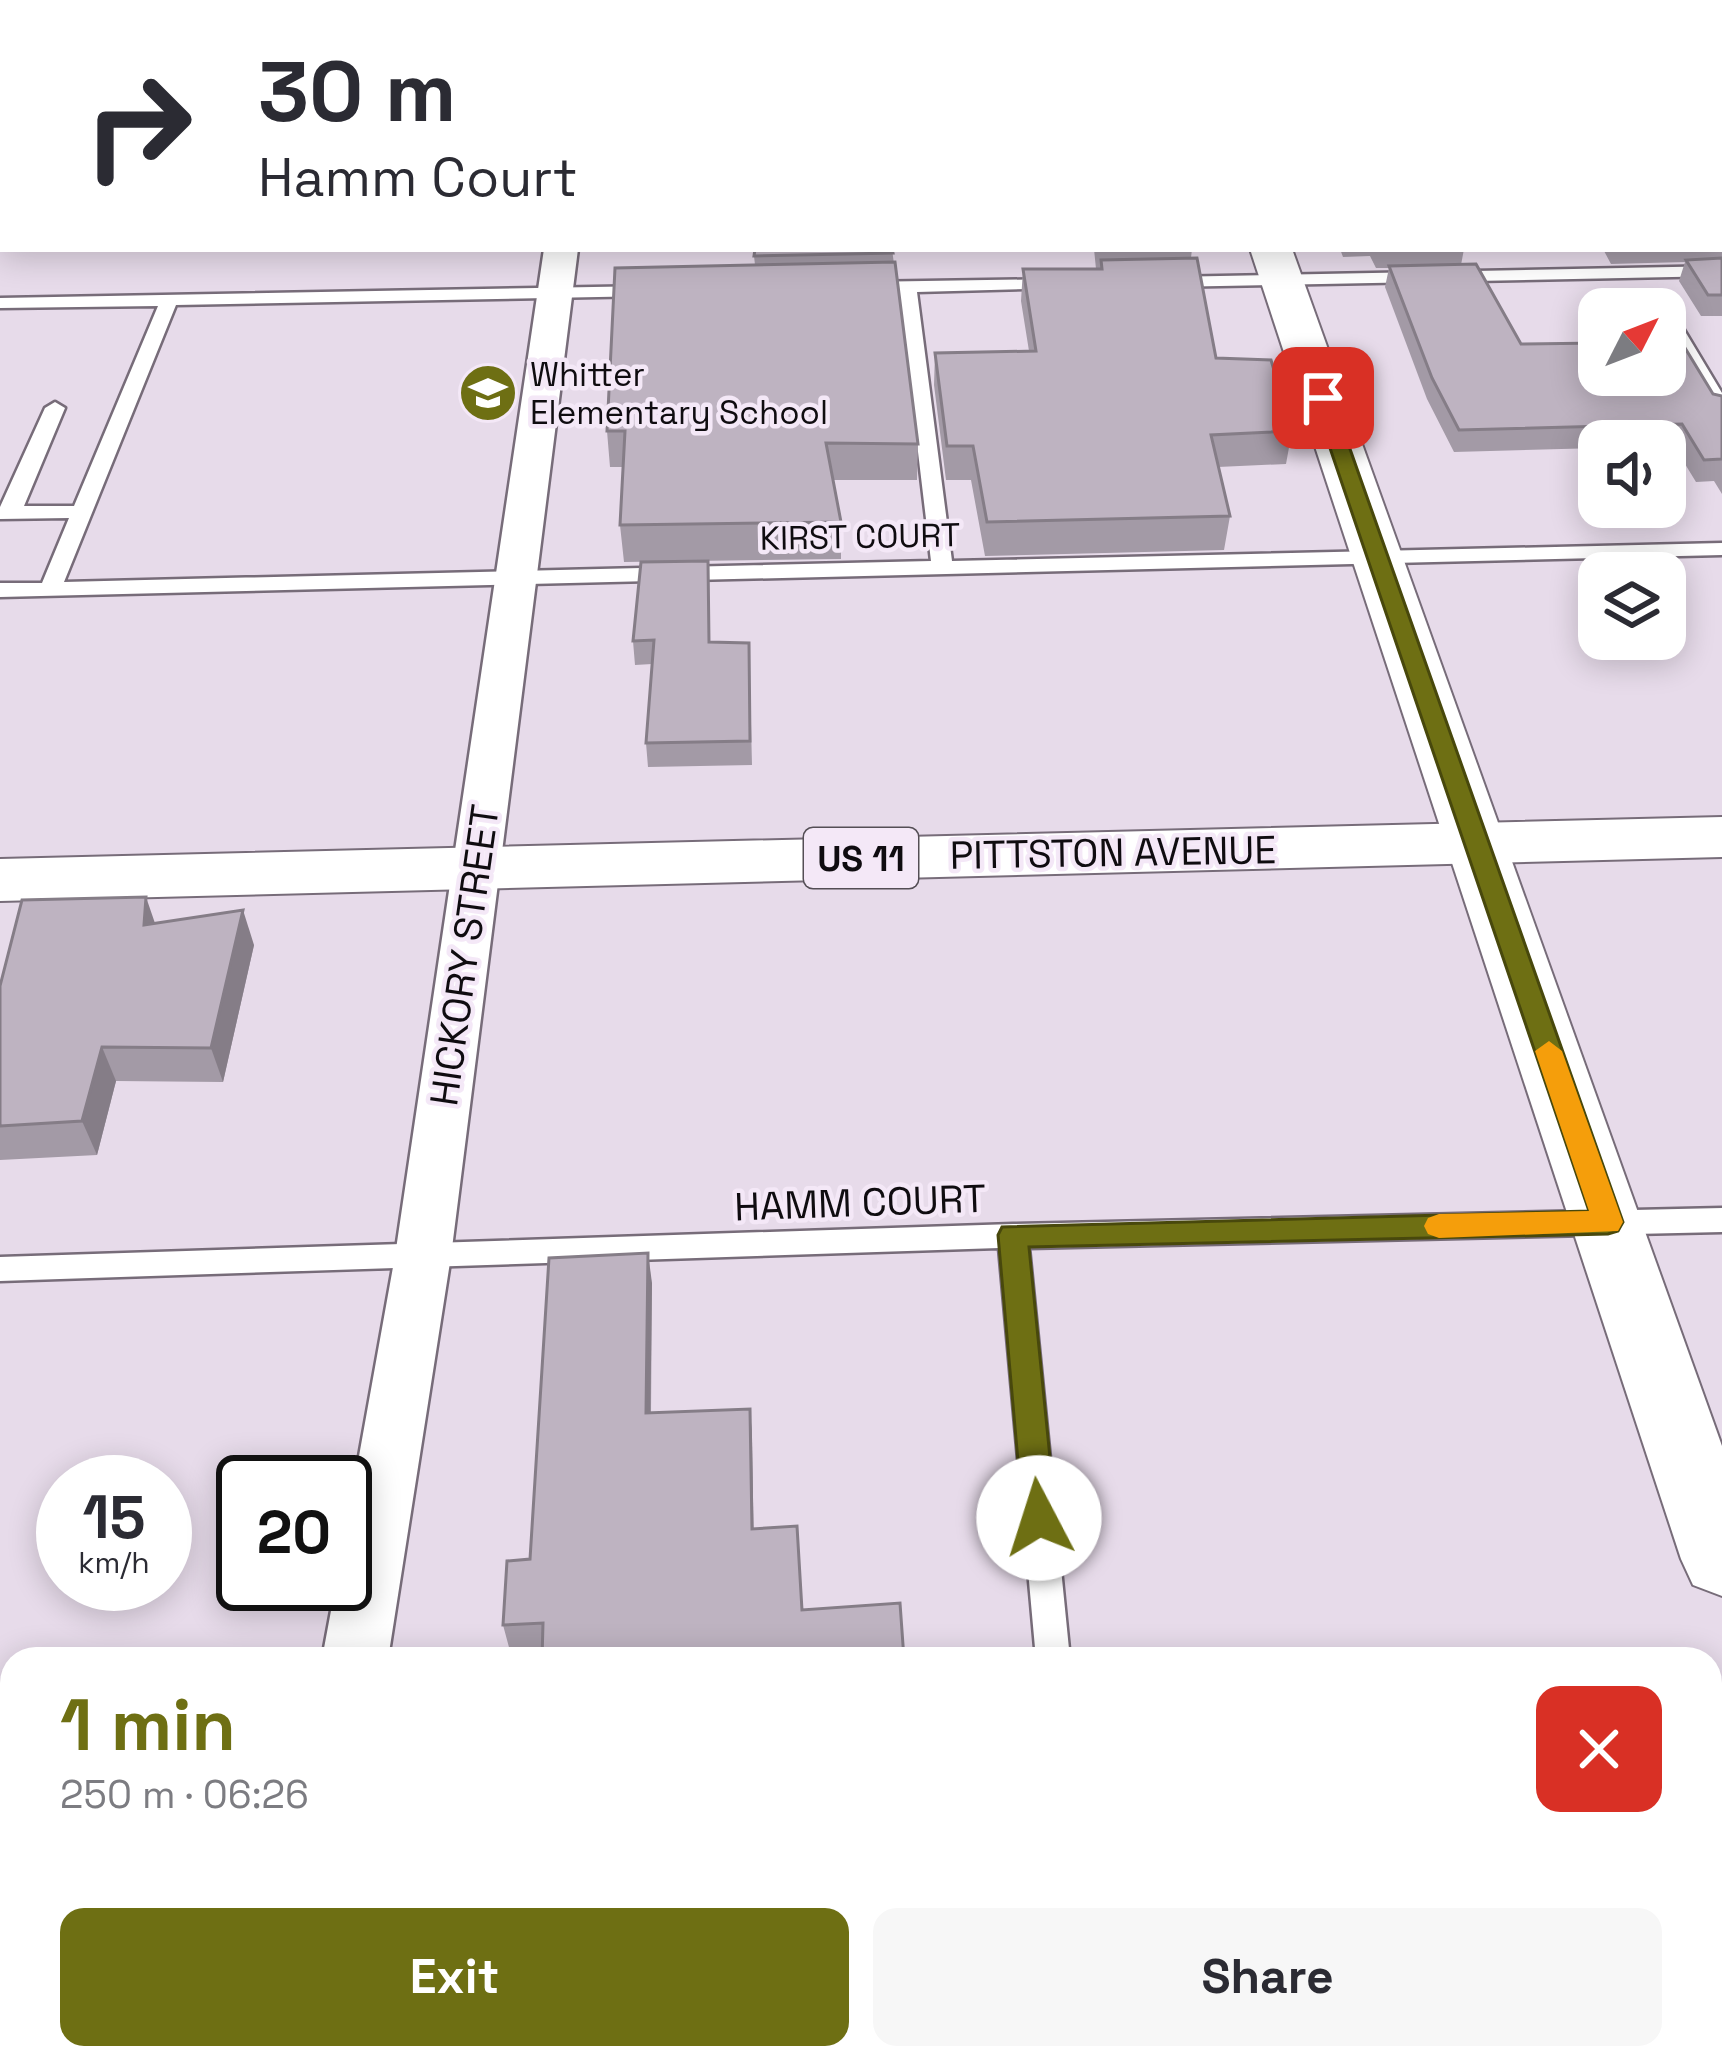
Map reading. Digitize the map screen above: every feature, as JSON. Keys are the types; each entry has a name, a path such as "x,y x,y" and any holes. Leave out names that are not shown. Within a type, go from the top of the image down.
{"main road":[{"path":"1276,265 1722,1559"},
{"name":"PITTSTON AVENUE","path":"0,880 1722,837"}],"street":[{"name":"HICKORY STREET","path":"357,1647 423,1256 558,271"}],"lane":[{"path":"1142,283 1276,265 1722,271"},
{"path":"0,303 169,300 558,271 672,291"},
{"path":"1640,272 1650,288"},
{"path":"837,288 1071,284"},
{"path":"907,287 942,568"},
{"path":"50,589 169,300"},
{"path":"1686,348 1722,409"},
{"path":"55,408 5,513 82,512"},
{"name":"KIRST COURT","path":"0,590 1722,549"},
{"name":"HAMM COURT","path":"0,1269 1013,1235 1722,1220"},
{"path":"1013,1235 1052,1647"}],"building":[{"path":"755,252 893,253 754,256"},
{"path":"1197,258 1216,358 1271,360 1292,431 1211,435 1230,516 987,522 973,446 947,446 935,353 1036,351 1023,269 1102,269 1101,260"},
{"path":"1722,258 1722,295 1708,295 1686,260"},
{"path":"895,262 918,444 826,443 841,522 620,525 625,431 607,431 615,268"},
{"path":"1476,264 1521,344 1578,343 1578,396 1686,396 1686,350 1713,394 1722,396 1722,459 1704,460 1686,431 1686,420 1578,420 1578,427 1459,430 1432,378 1389,266"},
{"path":"708,561 709,642 749,643 750,741 646,743 654,640 633,641 641,562"},
{"path":"146,897 144,925 243,910 211,1048 102,1047 82,1121 0,1126 0,986 22,900"},
{"path":"648,1253 646,1413 750,1409 752,1529 797,1526 802,1610 900,1603 903,1647 542,1647 543,1623 503,1625 507,1561 530,1559 549,1258"}],"slow traffic":[{"path":"1439,1226 1608,1222 1549,1051"}],"place":[{"name":"Whitter Elementary School","path":"488,393"}],"route":[{"path":"1039,1518 1013,1235 1608,1222 1323,398"}]}
